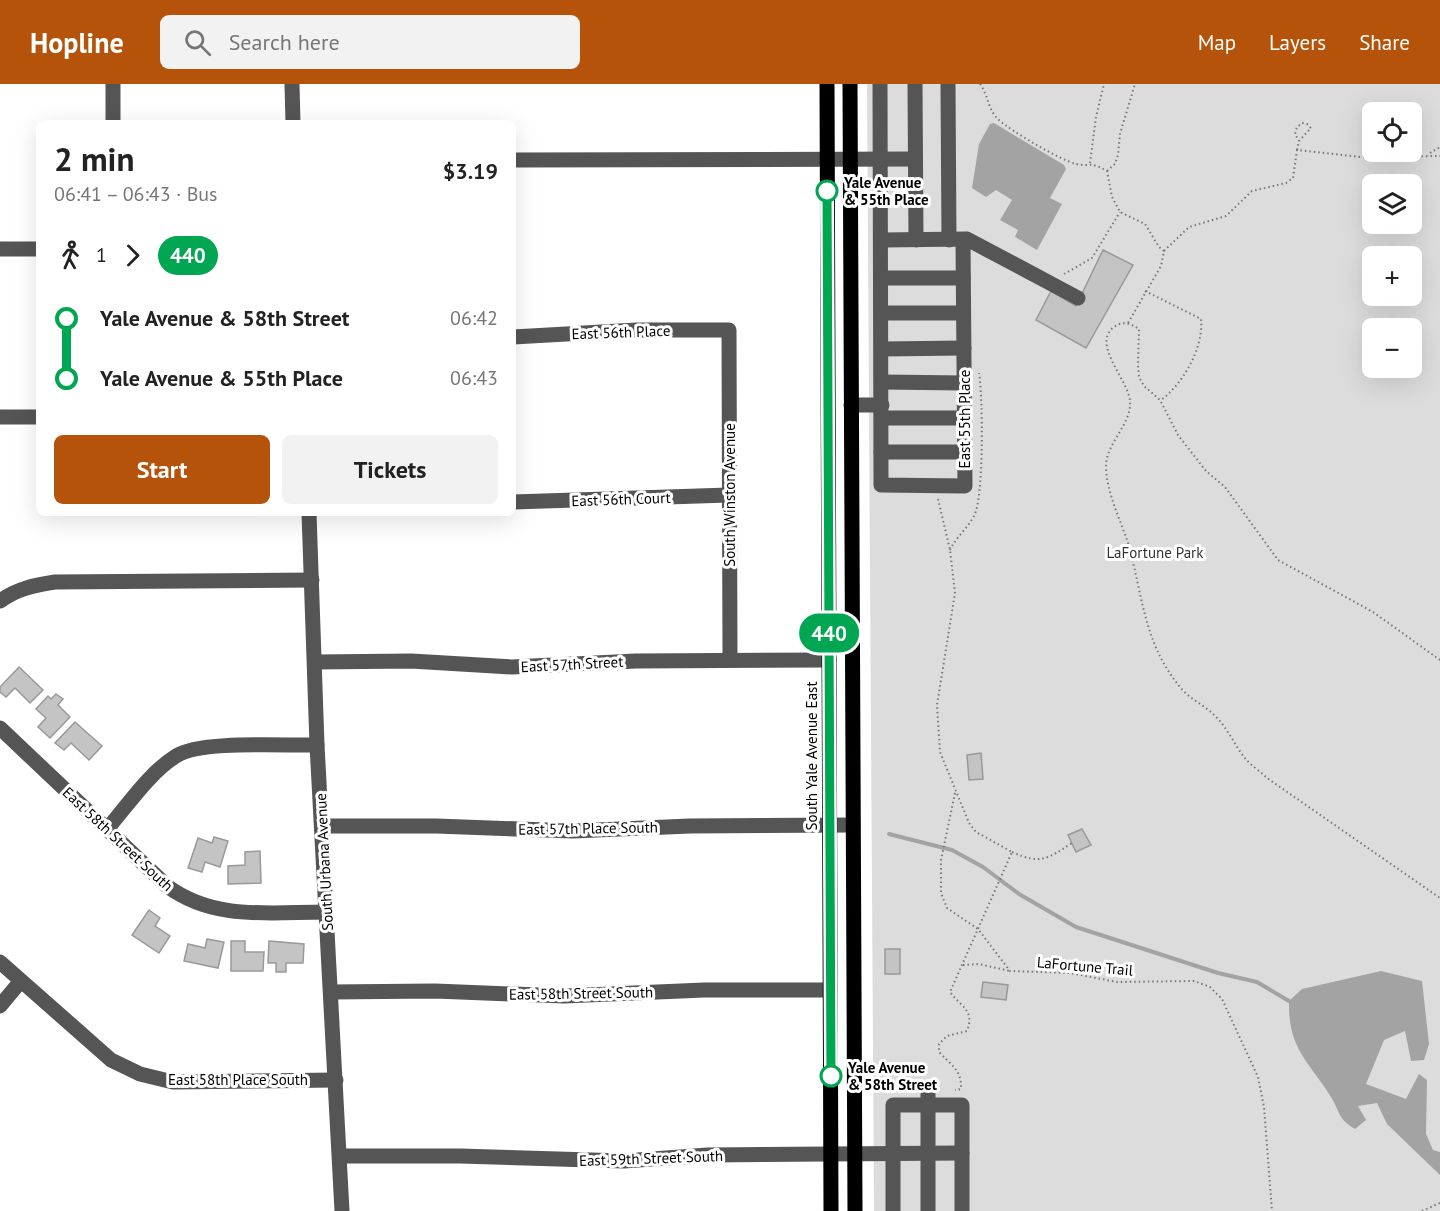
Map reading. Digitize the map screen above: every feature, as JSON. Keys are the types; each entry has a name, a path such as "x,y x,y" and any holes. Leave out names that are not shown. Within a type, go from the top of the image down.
{"main road":[{"name":"South Yale Avenue East","path":"827,84 831,1211"},
{"path":"850,84 855,1211"}],"street":[{"path":"113,84 113,120"},
{"path":"292,84 292,120"},
{"name":"East 55th Place","path":"880,84 882,158 881,485 965,486 963,278 956,240 948,84"},
{"path":"915,84 916,240"},
{"path":"516,160 915,159"},
{"path":"882,240 967,239 1078,298"},
{"path":"0,249 36,249"},
{"path":"882,278 963,278"},
{"path":"882,313 963,313"},
{"name":"East 56th Place","path":"516,337 637,330 729,330"},
{"name":"South Winston Avenue","path":"729,330 730,660"},
{"path":"882,349 964,348"},
{"path":"882,382 964,382"},
{"path":"851,405 882,411 964,418"},
{"path":"0,417 36,417"},
{"path":"881,452 965,452"},
{"name":"East 56th Court","path":"516,502 729,495"},
{"name":"South Urbana Avenue","path":"309,516 316,662 317,745 342,1211"},
{"path":"0,601 11,593 27,587 55,582 312,580"},
{"name":"East 57th Street","path":"316,662 411,662 512,667 730,660 829,660"},
{"name":"East 58th Street South","path":"0,728 167,886 185,900 201,906 241,912 326,912"},
{"path":"107,829 163,767 178,755 194,749 219,747 317,745"},
{"name":"East 57th Place South","path":"322,826 436,826 573,831 690,826 853,825"},
{"name":"East 58th Place South","path":"0,962 111,1060 140,1074 173,1082 336,1080"},
{"path":"0,1006 20,982"},
{"name":"East 58th Street South","path":"331,992 435,991 564,996 704,990 830,990"},
{"path":"928,1100 928,1211"},
{"path":"893,1211 893,1105 928,1100 948,1105 962,1105 962,1211"},
{"name":"East 59th Street South","path":"340,1156 460,1156 624,1161 708,1155 962,1153"}],"path":[{"path":"980,84 988,95 990,110 1000,122 1064,159 1079,165 1090,163 1107,171"},
{"path":"1090,163 1096,117 1104,84"},
{"path":"1107,171 1115,164 1118,155 1120,134 1135,84"},
{"path":"1128,323 1161,266 1164,251 1189,227 1226,216 1252,191 1287,183 1293,178 1299,141 1311,128 1308,124 1302,123 1297,127 1295,134 1299,141"},
{"path":"1297,150 1361,157 1413,158 1428,154 1440,147"},
{"path":"1428,154 1440,156"},
{"path":"1107,171 1112,197 1120,212 1145,224 1164,251"},
{"path":"1060,276 1092,258 1120,212"},
{"path":"1145,291 1201,319 1199,340 1190,363 1171,392 1160,400"},
{"path":"1440,660 1373,612 1278,560 1225,487 1206,471 1178,435 1160,400 1144,386 1139,376 1139,328 1128,323 1117,324 1111,329 1105,342 1130,400 1129,413 1108,452 1107,476 1136,574 1143,614 1155,647 1181,688 1215,716 1245,759 1268,778 1440,898"},
{"path":"936,490 950,550 955,593 937,705 940,752 955,792 976,832 1029,860 1045,860 1072,843"},
{"path":"955,792 941,860 941,893 947,908 978,929 1010,971"},
{"path":"948,1105 949,1092 961,1089 962,1078 957,1068 939,1052 939,1044 947,1036 967,1031 971,1021 968,1012 950,992 1012,852"},
{"name":"LaFortune Trail","path":"962,965 979,964 1010,971 1070,973 1117,982 1194,981 1210,987 1222,999 1258,1077 1264,1107 1272,1211"},
{"path":"1422,1211 1440,1203"}],"green space":[{"name":"LaFortune Park","path":"867,84 1440,84 1440,1211 874,1211"}],"shaded area":[{"path":"994,123 1064,165 1066,169 1050,198 1062,204 1037,250 1015,237 1018,230 1000,220 1012,200 996,190 986,197 972,188 979,144 990,124"},
{"path":"1381,971 1422,981 1429,1044 1424,1060 1411,1061 1405,1031 1384,1040 1366,1084 1406,1099 1419,1074 1427,1080 1426,1134 1433,1150 1440,1152 1440,1175 1387,1124 1377,1103 1358,1106 1366,1120 1355,1129 1345,1122 1301,1053 1292,1031 1289,1001 1302,989"}],"building":[{"path":"1103,250 1133,265 1086,348 1036,320 1051,291 1076,306"},
{"path":"19,667 43,690 30,703 15,688 6,697 0,692 0,687"},
{"path":"56,694 63,699 58,705 70,717 50,738 38,727 46,718 36,709 48,696 51,699"},
{"path":"75,722 102,746 89,760 71,743 64,750 55,743"},
{"path":"981,753 983,779 969,780 967,755"},
{"path":"1082,829 1091,845 1076,852 1068,835"},
{"path":"214,837 228,841 220,867 205,862 202,872 188,868 198,838 212,843"},
{"path":"260,851 261,883 228,884 228,866 245,865 245,852"},
{"path":"149,910 160,918 155,926 170,936 159,953 132,935"},
{"path":"207,939 224,942 218,968 184,961 188,944 205,948"},
{"path":"231,941 245,941 245,952 264,952 263,971 231,971"},
{"path":"269,941 304,944 303,963 286,963 286,972 276,972 276,963 268,963"},
{"path":"885,949 900,949 900,974 885,974"},
{"path":"983,982 1008,985 1006,1000 981,997"}],"waterway":[{"path":"889,834 952,850 983,867 1019,894 1076,927 1218,973 1257,982 1289,1001"}],"bus line":[{"name":"440","path":"827,191 831,1076"}],"place":[{"name":"Yale Avenue & 55th Place","path":"827,191"},
{"name":"Yale Avenue & 58th Street","path":"831,1076"}]}
